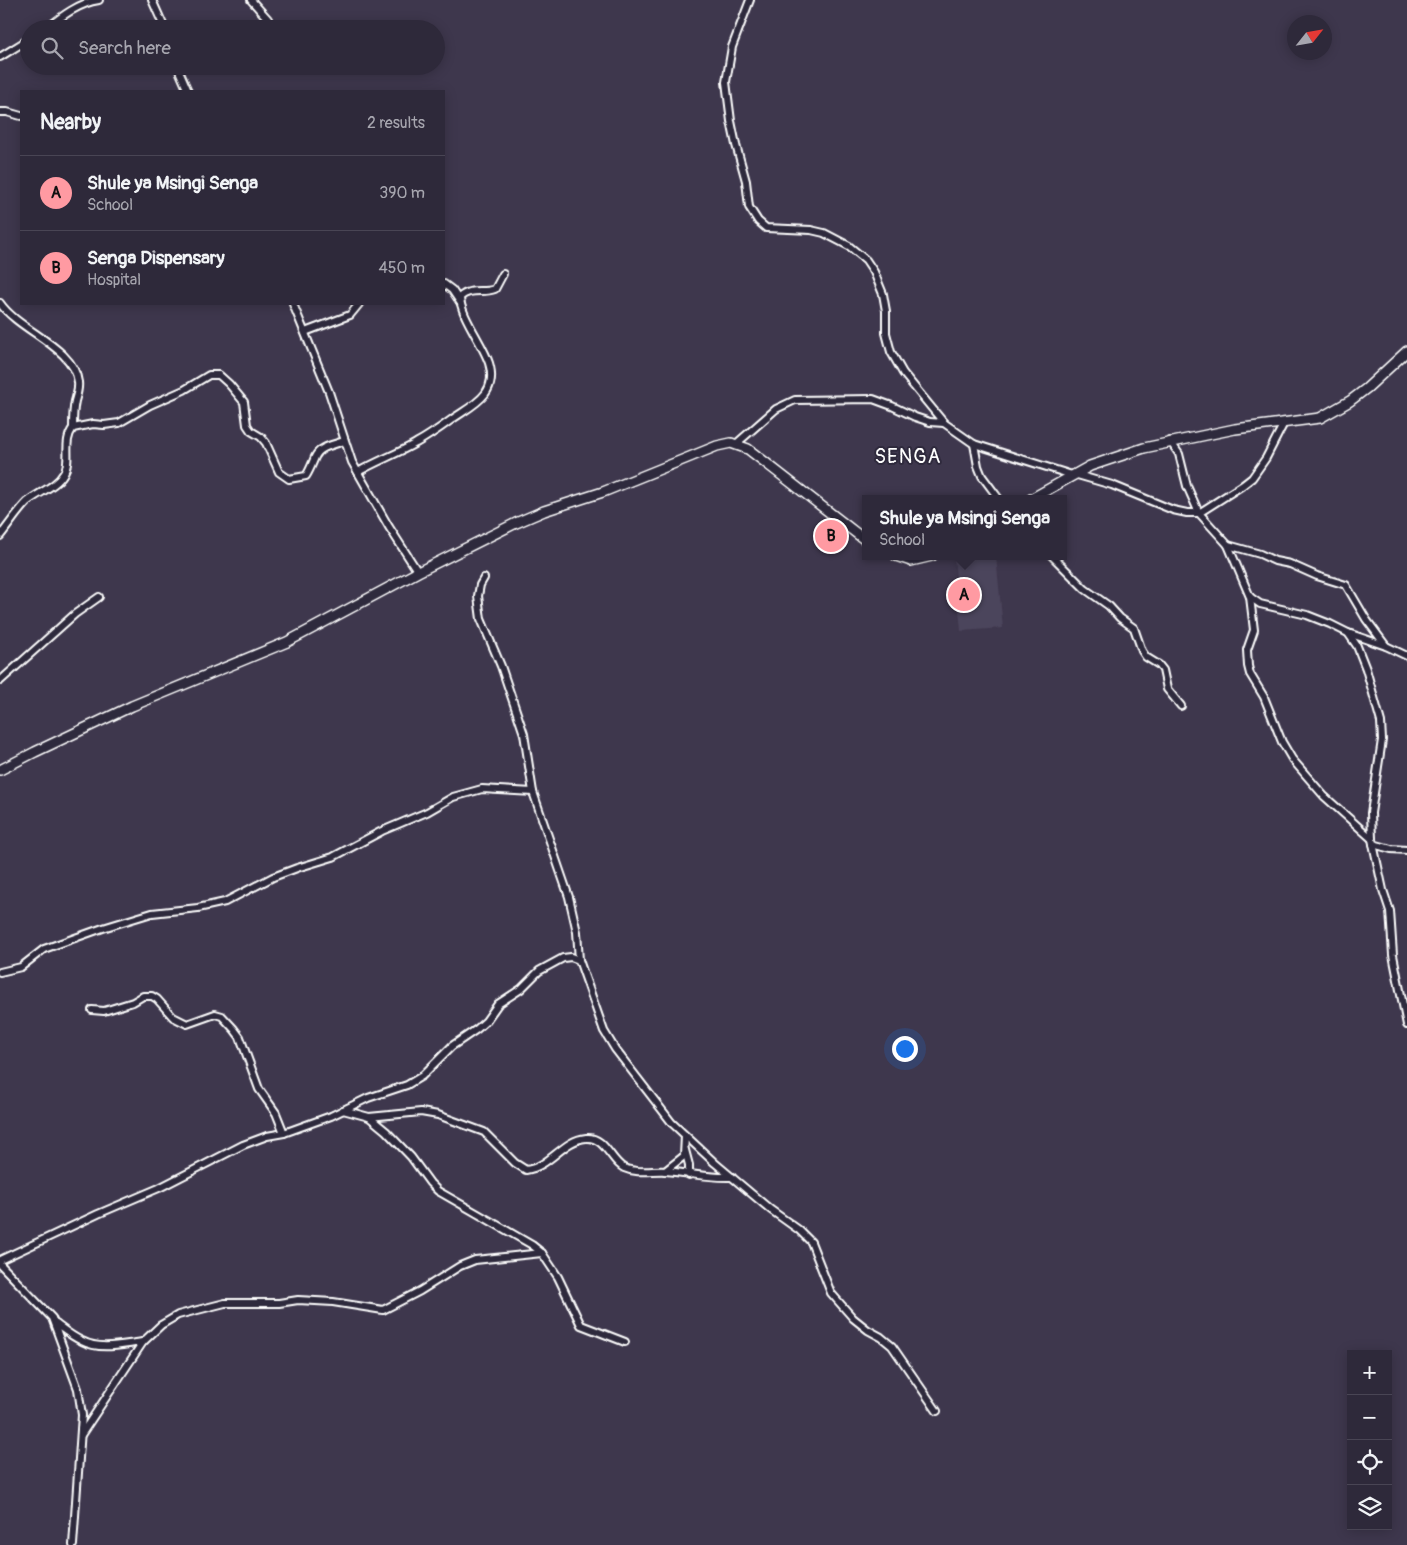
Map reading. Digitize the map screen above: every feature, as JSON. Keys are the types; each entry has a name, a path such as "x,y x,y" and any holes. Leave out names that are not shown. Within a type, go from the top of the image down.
{"street":[{"path":"57,20 75,9 99,0"},
{"path":"152,0 161,20"},
{"path":"251,0 268,19"},
{"path":"750,0 732,47 726,82 731,121 746,181 749,207 758,222 766,228 811,230 824,233 849,246 866,260 874,272 883,294 886,311 886,333 891,352 903,373 944,423 974,444 1112,486 1173,510 1187,513 1199,513 1252,478 1266,458 1284,423"},
{"path":"0,57 20,45"},
{"path":"181,75 188,90"},
{"path":"0,112 20,116"},
{"path":"460,302 460,297 468,291 487,292 495,289 503,274"},
{"path":"358,472 416,443 443,427 450,420 479,402 485,394 491,381 489,363 460,302 452,290 445,285"},
{"path":"0,303 9,315 26,329 60,352 75,371 78,385 73,428 67,440 67,462 63,474 56,483 26,504 0,536"},
{"path":"293,305 330,392 352,462 389,527 418,572"},
{"path":"305,332 350,315 358,305"},
{"path":"1038,495 1073,474 1106,460 1170,441 1235,429 1320,418 1350,401 1373,383 1407,351"},
{"path":"73,428 93,424 119,423 211,374 219,375 244,402 247,425 251,431 261,437 266,443 279,472 289,480 306,476 313,466 316,456 322,449 344,441"},
{"path":"736,444 776,410 795,400 873,399 915,417 930,422 944,423"},
{"path":"1170,441 1179,454 1187,486 1199,513 1228,545 1250,597 1254,630 1247,650 1248,666 1250,674 1264,697 1282,742 1292,759 1324,796 1373,841 1391,849 1407,850"},
{"path":"0,770 132,706 287,642 418,572 516,523 603,492 717,446 731,443 748,449 862,538"},
{"path":"974,444 982,476 996,495"},
{"path":"1228,545 1260,554 1275,561 1290,564 1317,576 1346,585 1366,619 1386,646"},
{"path":"1056,560 1085,589 1109,606 1120,618 1134,628 1142,651 1146,657 1159,665 1163,670 1167,689 1181,706"},
{"path":"484,578 480,585 478,596 481,619 501,666 524,734 533,792 569,897 579,960 604,1031 611,1043 672,1123 771,1210 799,1230 811,1242 831,1292 854,1318 892,1346 937,1411"},
{"path":"0,682 74,614 99,597"},
{"path":"1250,597 1260,604 1307,615 1407,656"},
{"path":"1348,633 1357,646 1366,669 1381,722 1382,740 1371,813 1373,841 1383,890 1390,911 1394,955 1407,1025"},
{"path":"0,972 22,967 44,950 119,923 152,913 198,908 225,902 273,877 333,857 382,831 427,812 453,797 482,789 533,792"},
{"path":"0,1260 176,1180 243,1145 331,1116 363,1100 415,1081 443,1054 477,1029 498,1004 521,989 539,971 563,958 571,957 579,960"},
{"path":"92,1010 104,1011 133,1002 143,996 152,996 173,1017 187,1024 215,1014 222,1016 240,1037 259,1089 276,1113 284,1133"},
{"path":"342,1110 369,1117 422,1112 438,1115 484,1132 515,1164 526,1170 535,1169 543,1165 577,1141 588,1137 597,1140 605,1147 622,1168 632,1171 665,1171 716,1177 732,1176"},
{"path":"369,1117 398,1144 438,1191 532,1245 542,1253 558,1277 581,1325 625,1342"},
{"path":"665,1171 684,1156 685,1136"},
{"path":"685,1149 689,1165 689,1175"},
{"path":"81,1436 144,1342 156,1329 170,1320 191,1311 225,1303 279,1303 298,1300 312,1300 383,1310 402,1298 420,1291 460,1266 475,1260 542,1253"},
{"path":"0,1264 48,1313 56,1324 78,1389 81,1403 81,1436 73,1545"},
{"path":"56,1324 84,1342 94,1345 120,1346 144,1342"}],"shaded area":[{"path":"954,560 996,560 1003,628 961,631"}],"place":[{"name":"Senga Dispensary","path":"831,536"},
{"name":"Shule ya Msingi Senga","path":"964,595"}],"district":[{"name":"SENGA","path":"908,456"}]}
